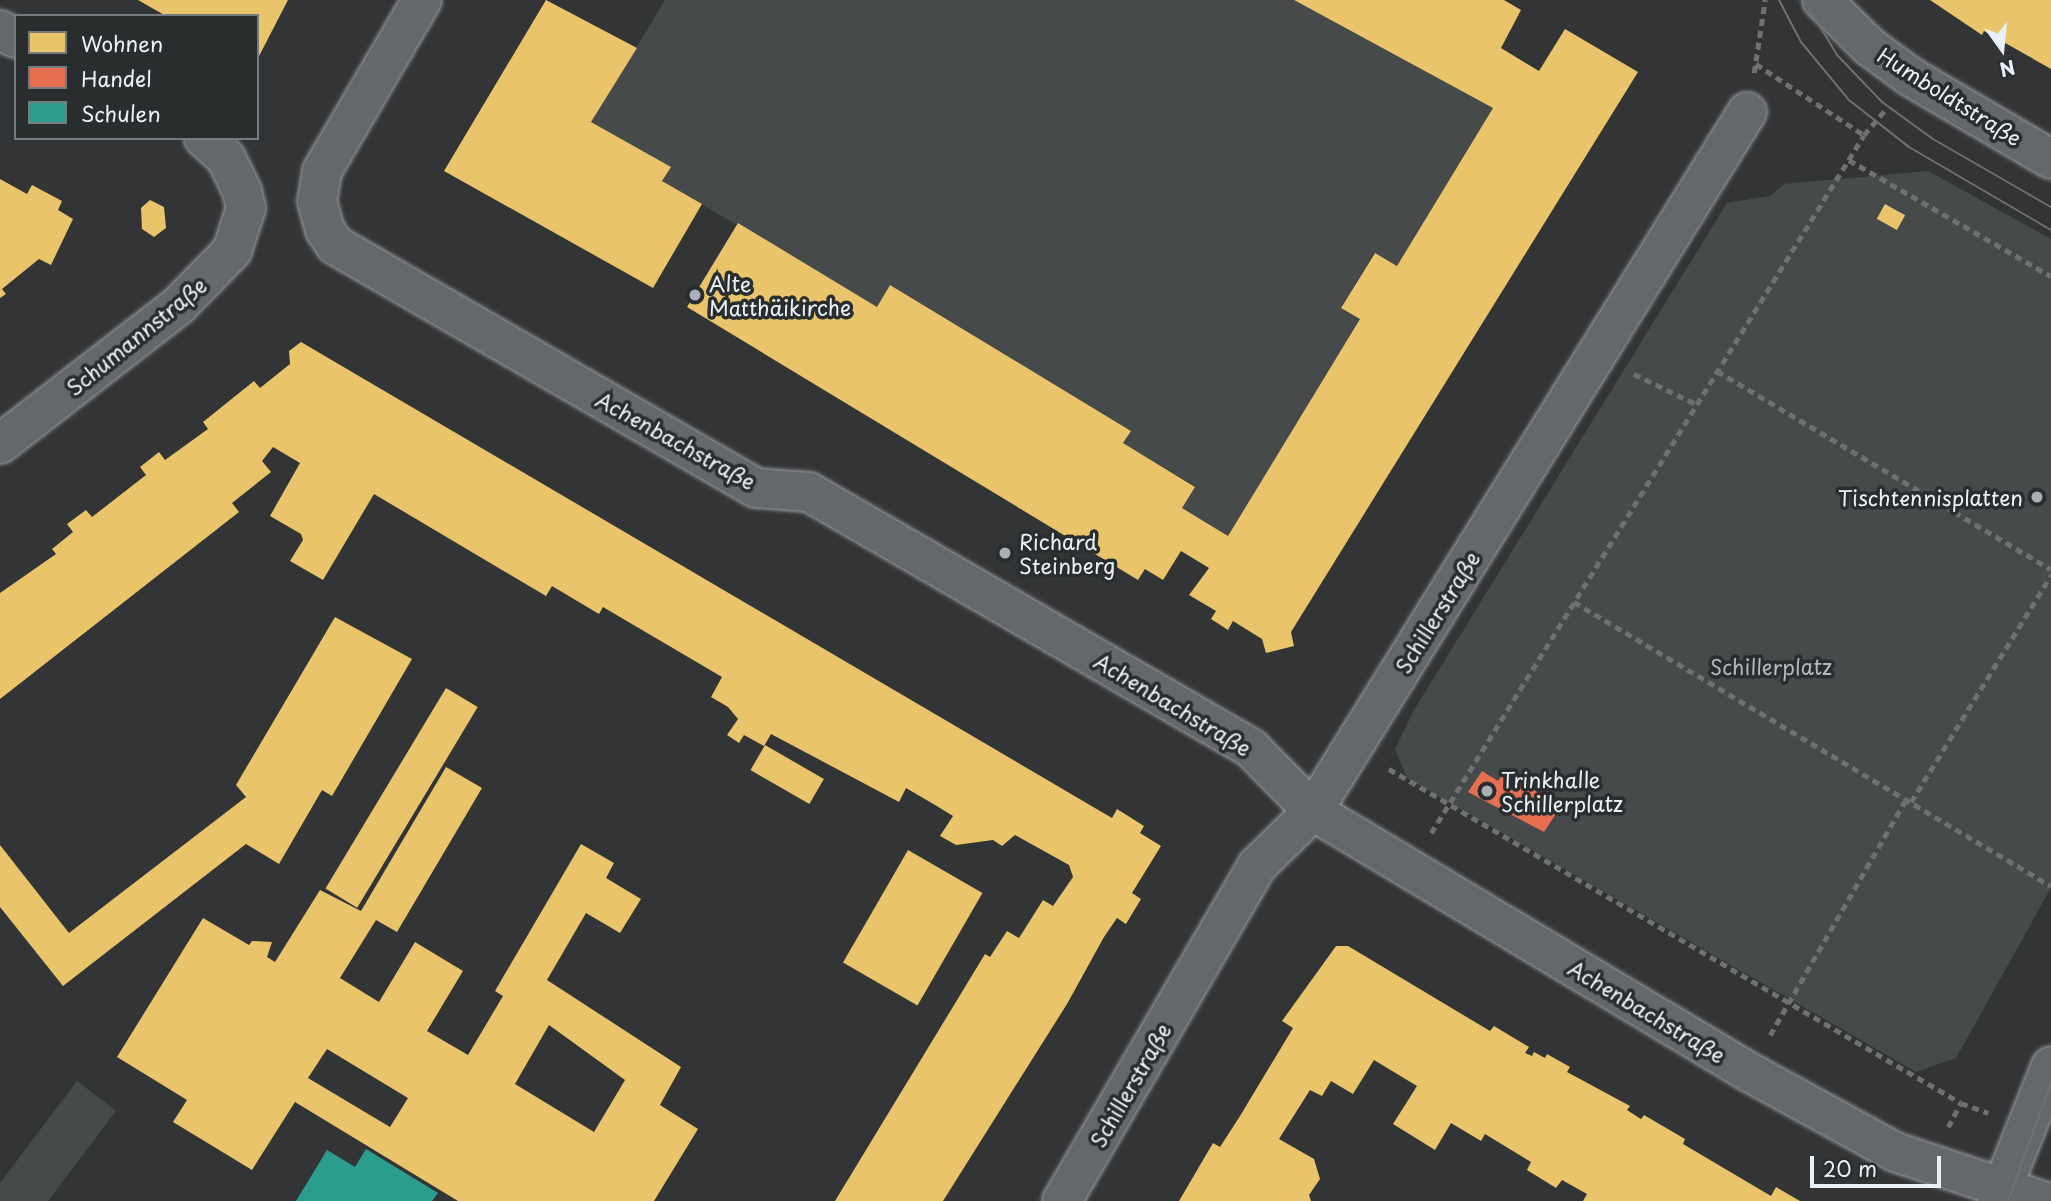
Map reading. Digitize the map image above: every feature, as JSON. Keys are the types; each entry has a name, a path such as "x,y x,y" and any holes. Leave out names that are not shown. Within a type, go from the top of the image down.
{"street":[{"name":"Achenbachstraße","path":"422,0 330,152 317,201 325,230 335,245 756,488 809,492 1251,748 1313,811 1749,1072 1895,1152 2000,1193 2043,1201"},
{"name":"Humboldtstraße","path":"1822,0 1870,47 1911,76 2051,159"},
{"name":"Schillerstraße","path":"1062,1201 1257,866 1313,811 1599,356 1747,112"},
{"name":"Schumannstraße","path":"0,444 179,305 217,270 241,232 246,208 237,176 216,146 207,140"},
{"path":"2000,1193 2051,1066"}],"path":[{"path":"1747,112 1765,0"},
{"path":"1756,64 1864,135"},
{"path":"1408,869 1873,121"},
{"path":"1849,160 2051,276"},
{"path":"1599,356 1696,404"},
{"path":"1717,371 2051,569"},
{"path":"1749,1072 1908,801 2051,575"},
{"path":"1574,602 2051,886"},
{"path":"1352,747 1961,1103 2026,1126"}],"green space":[{"path":"665,0 1294,0 1493,108 1397,266 1374,253 1341,307 1360,319 1228,536 1182,508 1195,486 1123,443 1130,430 890,285 877,307 662,181 670,168 591,122"},
{"name":"Schillerplatz","path":"1928,171 2051,239 2051,888 1956,1058 1916,1072 1407,778 1395,749 1414,710 1727,203 1770,196 1784,184"},
{"path":"77,1081 116,1111 48,1201 0,1201 0,1183"}],"building: Wohnen":[{"path":"138,0 288,0 259,56 259,14 162,14"},
{"path":"546,0 637,48 591,122 671,167 662,181 702,204 653,288 444,171"},
{"path":"1294,0 1504,0 1521,10 1501,48 1539,71 1565,29 1638,72 1291,632 1294,646 1266,653 1262,639 1233,621 1228,630 1211,619 1216,611 1189,595 1209,568 1181,551 1163,580 1145,569 1138,580 687,307 738,223 877,307 890,285 1131,431 1123,443 1195,487 1182,508 1228,536 1360,319 1341,308 1375,253 1397,266 1493,108"},
{"path":"1930,0 2051,0 2051,69 1984,31 1982,35"},
{"path":"0,179 27,194 32,185 62,201 58,210 73,219 51,265 39,259 2,289 6,294 0,298"},
{"path":"150,200 164,207 166,228 154,237 142,229 141,208"},
{"path":"1885,204 1905,215 1897,230 1877,219"},
{"path":"301,342 1112,818 1117,809 1144,826 1140,833 1161,846 1132,893 1141,899 1126,924 1117,918 1104,937 1067,1004 943,1201 835,1201 985,954 990,957 1007,931 1019,938 1043,900 1053,906 1073,877 1069,865 1015,835 1002,846 993,840 956,845 940,836 953,816 906,788 899,802 771,734 764,746 744,735 739,743 727,735 738,719 728,707 711,697 722,677 603,607 599,614 552,586 546,596 374,494 323,580 290,561 303,540 301,534 270,516 300,463 273,447 262,461 271,472 232,503 239,512 0,699 0,593 56,554 52,549 73,532 67,524 86,510 92,517 146,475 140,467 159,452 165,460 208,429 203,422 254,381 260,388 290,364 289,351"},
{"path":"335,617 412,659 332,796 322,790 279,864 246,844 63,986 0,907 0,845 69,933 246,797 236,785"},
{"path":"446,688 478,707 357,908 325,889"},
{"path":"765,745 824,779 809,804 750,770"},
{"path":"446,767 482,788 397,932 376,920 340,978 379,1002 415,942 463,971 427,1031 468,1055 503,996 495,991 581,844 614,863 606,878 641,899 620,933 586,913 547,980 681,1067 660,1105 698,1129 654,1201 458,1201 295,1102 252,1170 173,1122 187,1100 117,1057 203,918 249,945 252,941 272,942 267,957 275,962 320,890 361,911","holes":["549,1025 625,1080 594,1132 515,1084","327,1049 408,1098 390,1127 308,1078"]},
{"path":"908,850 982,893 917,1006 843,963"},
{"path":"1336,946 1348,946 1490,1031 1494,1026 1529,1047 1525,1053 1532,1056 1534,1052 1545,1058 1547,1054 1570,1067 1567,1072 1630,1106 1627,1110 1641,1119 1644,1115 1685,1139 1683,1144 1771,1196 1776,1187 1800,1201 1583,1201 1587,1194 1562,1180 1556,1188 1527,1170 1531,1162 1485,1134 1481,1141 1451,1123 1435,1150 1393,1124 1417,1086 1374,1060 1353,1094 1331,1081 1322,1096 1310,1090 1279,1139 1314,1159 1320,1179 1309,1195 1311,1201 1179,1201 1213,1143 1220,1147 1240,1116 1293,1028 1282,1021"}],"building: Handel":[{"path":"1482,771 1498,781 1504,772 1561,806 1544,832 1468,792"}],"building: Schulen":[{"path":"366,1149 438,1193 432,1201 296,1201 327,1150 355,1167"}],"tram line":[{"path":"1779,0 1801,42 1849,100 1909,147 2051,230"},
{"path":"1804,0 1837,55 1882,102 1933,139 2051,207"},
{"path":"2008,1201 2051,1083"}],"place":[{"name":"Alte Matthäikirche","path":"695,295"},
{"name":"Tischtennisplatten","path":"2037,497"},
{"name":"Richard Steinberg","path":"1005,553"},
{"name":"Trinkhalle Schillerplatz","path":"1487,791"}]}
